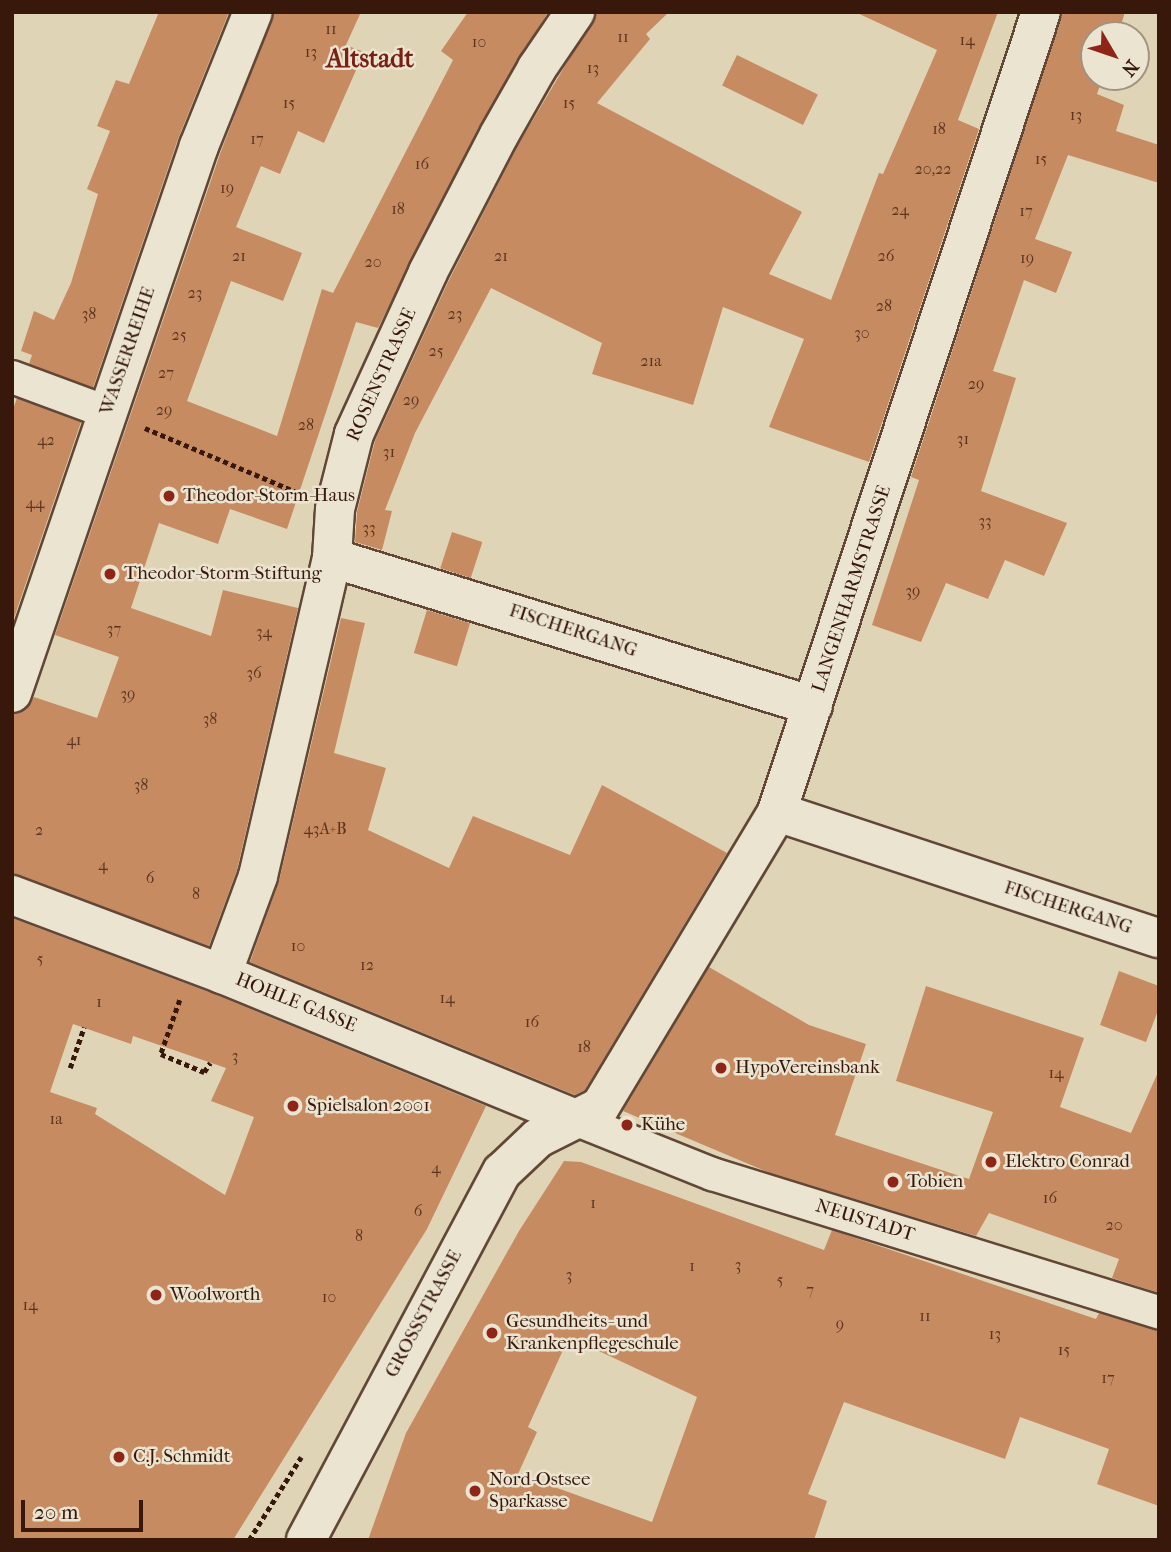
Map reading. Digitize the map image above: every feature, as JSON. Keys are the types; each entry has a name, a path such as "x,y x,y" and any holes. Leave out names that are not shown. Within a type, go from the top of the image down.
{"street":[{"name":"WASSERREIHE","path":"12,693 199,146 253,12"},
{"name":"ROSENSTRASSE","path":"208,968 258,876 332,558 335,509 354,434 428,272 537,68 575,12"},
{"name":"LANGENHARMSTRASSE","path":"575,1119 600,1107 777,812 1041,12"},
{"path":"12,377 107,412"},
{"name":"FISCHERGANG","path":"332,558 813,706"},
{"name":"FISCHERGANG","path":"777,812 1159,938"},
{"name":"HOHLE GASSE","path":"12,895 208,968 575,1119"},
{"name":"NEUSTADT","path":"575,1119 712,1174 1159,1312"},
{"name":"GROSSSTRASSE","path":"306,1540 502,1172 538,1138 575,1119"}],"path":[{"path":"107,412 335,509"},
{"path":"208,968 161,1054 204,1072 210,1063"},
{"path":"70,1068 84,1027"}],"building":[{"path":"159,12 229,12 178,139 93,388 29,364 32,355 21,351 34,311 54,320 71,283 98,194 87,189 110,131 97,126 116,80 129,84"},
{"path":"274,12 361,12 346,45 364,52 324,143 298,131 280,174 261,166 236,227 302,253 283,301 231,281 187,401 277,436 322,289 333,293 453,60 441,51 468,12 548,12 480,125 378,328 356,322 287,529 230,509 218,544 159,523 131,608 211,636 223,590 298,608 237,870 209,946 12,874 12,714 26,710 34,697 97,718 119,657 55,635 220,154"},
{"path":"597,12 669,12 646,34 650,39 597,103 802,212 769,274 831,300 879,173 883,174 937,50 855,12 998,12 958,120 979,129 869,462 769,427 804,339 723,307 693,405 592,374 602,343 491,288 415,433 385,510 392,511 382,550 355,542 357,512 375,441 448,282 518,145"},
{"path":"1063,12 1125,12 1122,21 1080,21 1080,91 1098,91 1097,94 1124,105 1116,131 1159,145 1159,183 1068,155 1035,239 1072,252 1056,293 1024,280 993,371 1016,378 981,491 1067,523 1044,576 1005,560 988,599 946,583 921,642 872,625 919,480 911,477"},
{"path":"737,55 818,94 803,125 722,86"},
{"path":"17,398 81,422 13,621 12,412"},
{"path":"452,532 482,542 471,578 440,568"},
{"path":"427,610 470,623 457,666 414,653"},
{"path":"341,618 365,623 334,753 386,768 368,830 449,868 473,816 570,855 602,785 727,853 585,1090 575,1095 250,962 279,881"},
{"path":"12,918 214,994 486,1106 427,1229 233,1540 12,1540","holes":["73,1024 131,1044 133,1036 226,1068 211,1101 254,1117 225,1195 95,1114 97,1108 50,1092"]},
{"path":"709,967 809,1025 866,1044 835,1135 969,1179 993,1112 896,1081 926,986 1084,1038 1060,1107 1131,1133 1159,1070 1159,1293 1112,1278 1119,1259 989,1213 976,1236 770,1173 623,1111"},
{"path":"1119,971 1159,986 1159,1008 1146,1042 1100,1025"},
{"path":"564,1161 581,1162 824,1250 832,1230 1096,1319 1099,1313 1159,1330 1159,1506 1097,1484 1109,1449 1020,1417 1005,1459 844,1402 808,1494 827,1501 814,1540 368,1540 406,1433 519,1231","holes":["569,1337 697,1397 652,1522 518,1474 537,1432 528,1427"]}],"place":[{"name":"Theodor-Storm-Haus","path":"169,496"},
{"name":"Theodor-Storm-Stiftung","path":"110,574"},
{"name":"HypoVereinsbank","path":"721,1068"},
{"name":"Spielsalon 2001","path":"293,1106"},
{"name":"Kühe","path":"627,1125"},
{"name":"Elektro Conrad","path":"991,1162"},
{"name":"Tobien","path":"893,1182"},
{"name":"Woolworth","path":"156,1295"},
{"name":"Gesundheits- und Krankenpflegeschule","path":"492,1333"},
{"name":"C.J. Schmidt","path":"119,1457"},
{"name":"Nord-Ostsee Sparkasse","path":"475,1491"}],"district":[{"name":"Altstadt","path":"370,59"}]}
